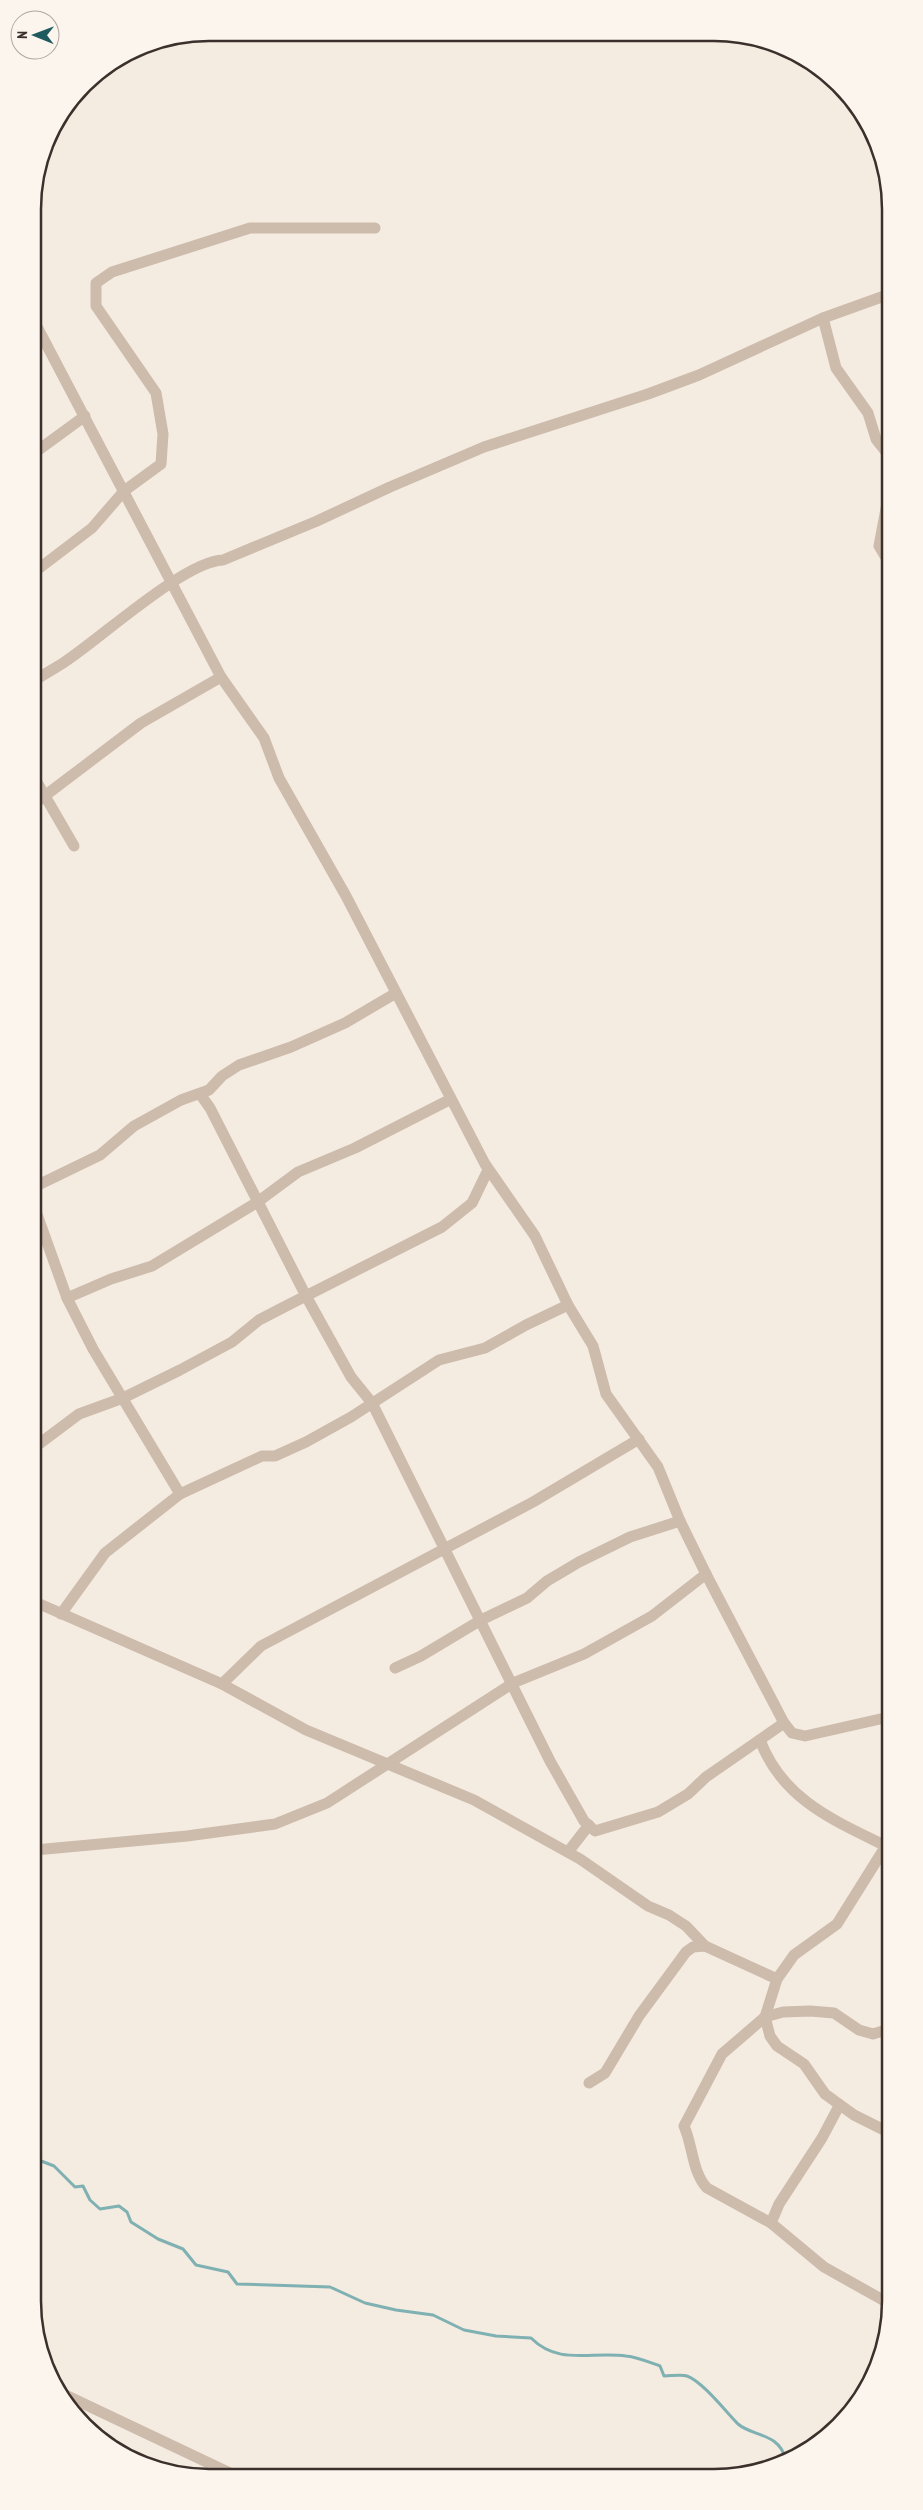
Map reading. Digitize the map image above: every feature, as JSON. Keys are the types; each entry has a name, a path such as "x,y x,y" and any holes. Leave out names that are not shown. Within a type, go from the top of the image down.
{"street":[{"path":"42,567 92,528 124,492 161,464 163,434 156,393 96,306 96,283 112,272 250,228 375,228"},
{"path":"42,676 66,661 172,582 215,560 223,560 300,529 390,487 484,447 538,428 603,410 690,378 823,318 882,297"},
{"path":"823,318 836,368 868,413 876,439 882,446"},
{"path":"42,336 222,677 264,738 279,778 346,896 488,1170 535,1236 568,1305 593,1346 606,1394 658,1466 680,1521 784,1724 792,1734 805,1736 881,1719"},
{"path":"42,448 85,416"},
{"path":"882,531 879,546 882,551"},
{"path":"42,798 141,724 222,677"},
{"path":"42,788 74,846"},
{"path":"42,1183 100,1155 134,1126 181,1100 209,1090 222,1076 239,1065 291,1047 345,1023 396,993"},
{"path":"200,1094 210,1108 256,1203 306,1296 352,1377 372,1403 513,1683 550,1761 584,1820 595,1830 658,1812 688,1794 706,1777 784,1724"},
{"path":"67,1298 111,1279 152,1266 256,1203 298,1172 356,1148 451,1099"},
{"path":"41,1442 79,1414 123,1398 232,1342 259,1320 442,1228 472,1203 488,1170"},
{"path":"42,1227 67,1298 93,1349 180,1494"},
{"path":"61,1614 105,1553 180,1494 262,1456 276,1456 306,1442 439,1360 485,1348 526,1325 568,1305"},
{"path":"222,1684 262,1646 533,1502 639,1439"},
{"path":"395,1668 421,1656 481,1620 527,1598 547,1581 579,1562 630,1537 680,1521"},
{"path":"41,1849 187,1836 274,1824 327,1803 513,1683 584,1654 652,1616 706,1574"},
{"path":"41,1605 222,1684 306,1730 474,1800 568,1852 648,1906 669,1915 686,1926 705,1946 777,1979"},
{"path":"760,1740 767,1759 793,1793 842,1825 881,1841"},
{"path":"568,1852 589,1825"},
{"path":"881,1855 837,1924 794,1955 777,1979 765,2017 770,2036 778,2046 804,2064 819,2087 839,2106 881,2129"},
{"path":"589,2083 605,2073 639,2016 686,1952 693,1947 705,1946"},
{"path":"881,2031 873,2034 859,2030 834,2013 810,2011 783,2012 765,2017 722,2054 684,2126 690,2140 700,2181 708,2188 772,2223 824,2267 881,2299"},
{"path":"772,2223 780,2204 822,2138 839,2106"},
{"path":"73,2399 221,2469"}],"waterway":[{"path":"41,2161 54,2166 75,2187 83,2186 90,2200 100,2209 119,2206 127,2212 131,2222 158,2239 183,2249 196,2265 228,2272 237,2284 330,2287 365,2303 396,2310 433,2315 464,2330 496,2336 531,2338 542,2347 564,2355 613,2355 643,2360 660,2366 664,2376 685,2375 693,2379 707,2390 738,2424 772,2440 778,2444 784,2453"}]}
